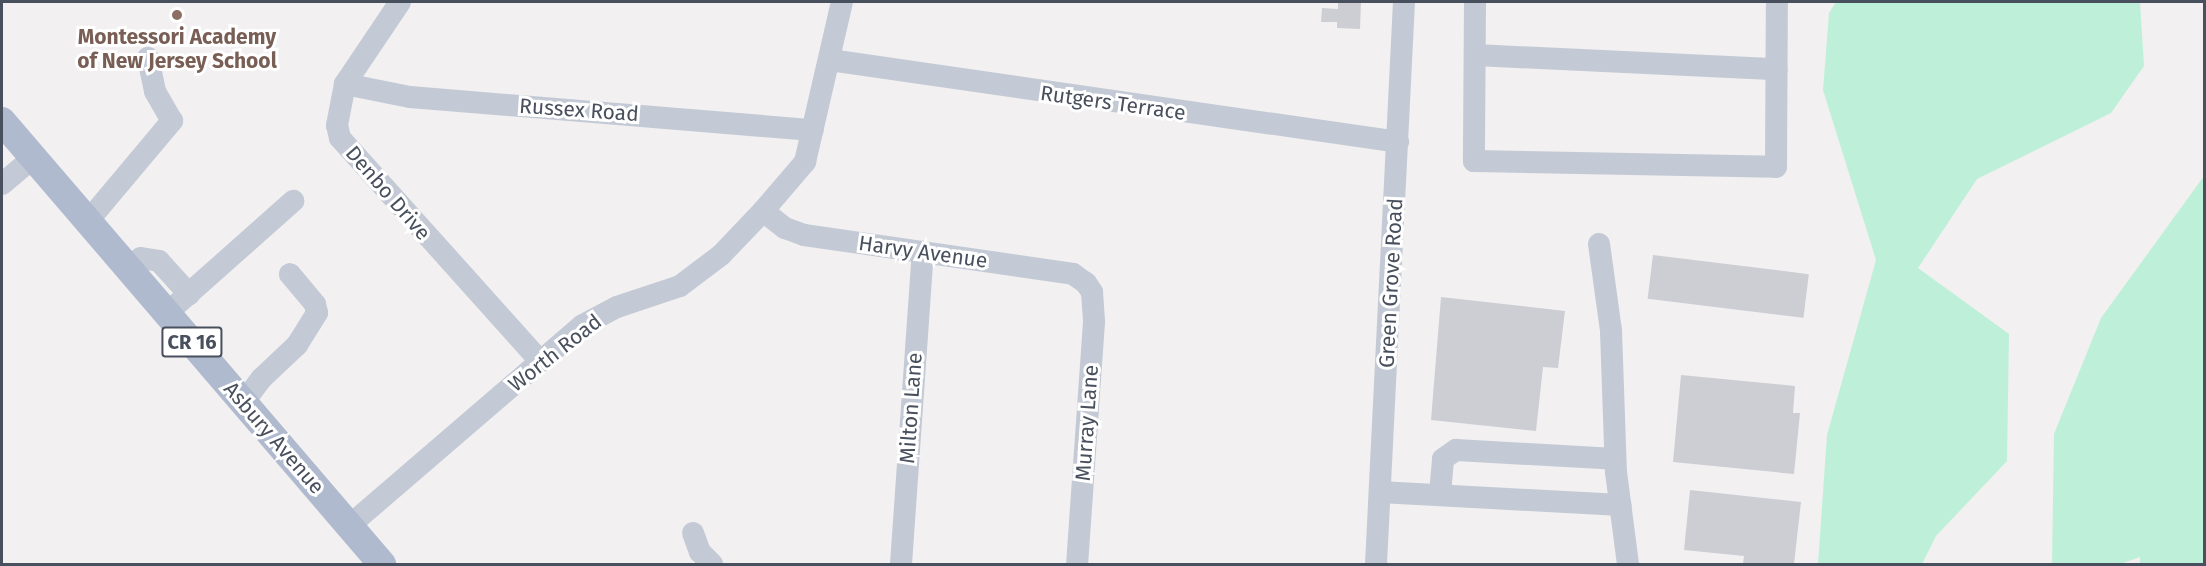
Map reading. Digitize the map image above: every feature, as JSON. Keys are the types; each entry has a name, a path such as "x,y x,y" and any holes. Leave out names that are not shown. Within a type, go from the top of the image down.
{"main road":[{"name":"Asbury Avenue","path":"2,121 382,564"}],"street":[{"name":"Denbo Drive","path":"400,2 345,84 337,124 347,149 540,361"},
{"name":"Worth Road","path":"349,526 540,361 595,318 680,286 721,255 763,211 805,162 842,2"},
{"name":"Green Grove Road","path":"1376,564 1404,2"},
{"path":"1475,2 1474,161 1776,167 1777,2"},
{"path":"1475,55 1777,69"},
{"path":"88,221 172,120 155,91 148,58"},
{"name":"Rutgers Terrace","path":"830,60 1398,142"},
{"name":"Russex Road","path":"345,84 410,97 813,129"},
{"path":"2,184 33,158"},
{"path":"167,313 292,201"},
{"name":"Harvy Avenue","path":"763,211 785,228 804,235 1073,274 1086,283"},
{"path":"1599,244 1611,331 1615,459 1628,564"},
{"name":"Milton Lane","path":"901,564 923,252"},
{"path":"128,268 141,258 159,261 189,294"},
{"path":"243,403 262,378 297,345 317,314 315,304 290,274"},
{"name":"Murray Lane","path":"1077,564 1094,322 1092,292 1086,283"},
{"path":"1440,494 1443,459 1456,450 1615,459"},
{"path":"1380,492 1621,505"},
{"path":"693,533 700,552 712,564"}],"green space":[{"path":"1836,2 2140,2 2144,66 2111,113 1977,179 1918,268 2009,334 2007,461 1936,536 1922,564 1818,564 1827,435 1876,260 1823,90 1829,13"},
{"path":"2204,176 2204,564 2140,564 2140,557 2120,564 2052,564 2054,434 2101,318"}],"building":[{"path":"1338,2 1361,2 1360,29 1337,28 1337,22 1321,22 1322,8 1338,9"},
{"path":"1653,255 1809,274 1803,318 1648,299"},
{"path":"1441,297 1565,311 1558,368 1543,367 1536,431 1431,420"},
{"path":"1681,375 1795,386 1793,413 1800,413 1794,474 1673,462"},
{"path":"1690,490 1801,502 1794,564 1743,564 1744,556 1684,550"}],"place":[{"name":"Montessori Academy of New Jersey School","path":"177,15"}]}
